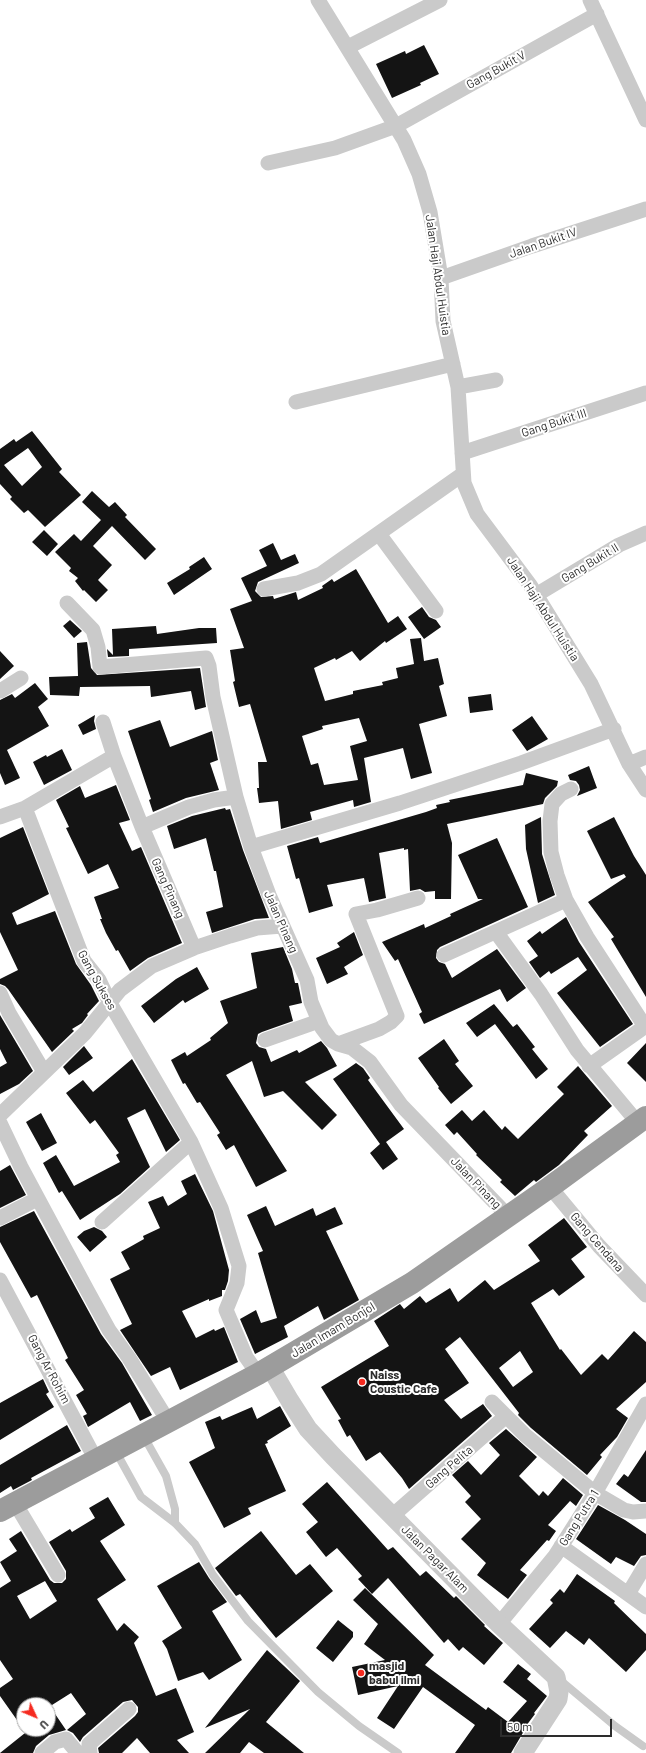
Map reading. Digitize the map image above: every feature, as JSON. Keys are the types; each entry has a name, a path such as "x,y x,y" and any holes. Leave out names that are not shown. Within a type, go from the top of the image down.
{"highway":[{"name":"Jalan Imam Bonjol","path":"8,1507 264,1370 412,1283 550,1187 642,1120"}],"street":[{"name":"Jalan Haji Abdul Huistia","path":"318,0 396,126 419,174 430,212 441,278 443,321 458,387 464,483 477,514 536,595 591,684 614,729 629,764 646,790"},
{"path":"348,47 440,0"},
{"path":"590,0 646,120"},
{"name":"Gang Bukit V","path":"268,163 334,148 396,126 597,14"},
{"name":"Jalan Bukit IV","path":"441,278 646,208"},
{"path":"296,402 453,364"},
{"path":"458,387 496,380"},
{"name":"Gang Bukit III","path":"462,453 646,393"},
{"path":"264,589 298,583 321,574 463,474"},
{"name":"Gang Bukit II","path":"536,595 619,545 646,533"},
{"path":"379,534 436,611"},
{"name":"Jalan Pinang","path":"67,603 93,630 98,647 100,667 206,658 209,666 213,697 236,797 251,847 282,926 307,980 311,1002 322,1028 331,1040 338,1044 352,1048 370,1062 401,1105 508,1216"},
{"path":"0,690 21,678"},
{"name":"Gang Pinang","path":"104,722 114,756 142,827 194,948"},
{"path":"251,847 400,803 521,763 614,729"},
{"path":"0,817 25,808 114,756"},
{"path":"629,764 646,757"},
{"path":"570,789 561,794 552,804 550,821 551,852 566,900 644,1025 643,1028 589,1066"},
{"path":"142,827 189,807 214,800 236,797"},
{"name":"Gang Sukses","path":"25,808 84,961 99,980 110,1003 191,1142 221,1208 239,1266 237,1282 226,1310 246,1357 264,1370"},
{"path":"338,1044 379,1029 391,1022 397,1016 356,914 377,910 418,898"},
{"path":"444,955 566,900"},
{"path":"0,1115 85,1032 120,990 152,966 194,948 257,928 282,926"},
{"path":"496,932 542,994 577,1050 589,1066 642,1120"},
{"path":"0,993 9,1013 44,1072"},
{"path":"265,1040 319,1021"},
{"path":"0,1123 37,1199 109,1330 129,1358 168,1421"},
{"path":"102,1222 191,1142"},
{"name":"Gang Cendana","path":"550,1187 599,1246 646,1295"},
{"path":"0,1218 37,1199"},
{"name":"Gang Ar Rohim","path":"0,1280 96,1460"},
{"name":"Jalan Pagar Alam","path":"264,1370 290,1401 308,1429 499,1624 556,1677"},
{"path":"492,1402 506,1417 545,1452 595,1493 624,1510 633,1512 646,1511"},
{"name":"Gang Putra 1","path":"499,1624 555,1556 595,1493 646,1404"},
{"name":"Gang Pelita","path":"392,1516 506,1417"},
{"path":"8,1507 58,1575"},
{"path":"561,1546 646,1607"},
{"path":"628,1594 646,1564"},
{"path":"523,1753 558,1699 559,1692 556,1677"},
{"path":"42,1753 55,1742 66,1739 77,1752 85,1752 89,1744 129,1709"}],"lane":[{"path":"143,1435 166,1476 175,1509 175,1523"},
{"path":"115,1450 141,1497 175,1523 195,1544 213,1575 248,1621 318,1692 359,1726 398,1753"},
{"path":"556,1677 615,1726 643,1746"}],"building":[{"path":"424,45 439,74 420,83 421,85 392,98 376,64 405,51 406,54"},
{"path":"32,431 62,469 59,472 81,495 45,527 28,510 24,513 10,499 12,497 0,484 0,449 14,439 16,442","holes":["28,448 42,467 22,486 4,465"]},
{"path":"92,491 109,507 115,502 127,515 125,517 156,549 145,560 112,526 93,546 112,565 98,580 108,590 96,602 84,590 83,591 75,581 78,578 69,571 71,568 55,552 74,534 81,541 101,520 82,502"},
{"path":"44,530 58,544 47,556 32,542"},
{"path":"273,543 281,560 295,554 299,563 258,582 255,591 261,597 273,596 274,599 296,592 298,600 323,588 322,586 332,579 334,582 356,569 388,623 398,616 407,629 386,643 385,641 360,661 352,651 336,660 335,658 314,668 325,701 353,694 353,691 383,685 382,682 398,678 396,668 414,664 410,639 421,638 424,661 438,658 444,684 439,686 447,716 419,724 432,773 411,779 403,748 364,758 371,802 354,807 353,800 310,812 312,820 281,829 278,801 259,803 257,788 259,788 258,762 267,762 250,704 239,707 233,682 235,681 230,650 244,648 230,609 252,601 241,578 267,566 259,550","holes":["359,718 367,741 350,746 358,780 324,785 318,763 311,765 302,736 323,729 322,726"]},
{"path":"204,557 212,569 174,595 167,583 190,569 189,567"},
{"path":"422,607 429,617 436,620 441,627 424,639 408,617"},
{"path":"70,620 82,631 74,638 63,626"},
{"path":"156,626 157,634 199,628 216,628 217,643 129,649 129,656 108,657 107,649 113,655 112,629"},
{"path":"87,642 91,668 97,675 200,668 206,707 195,710 191,691 151,697 150,686 80,687 79,696 50,695 49,677 78,676 77,643"},
{"path":"0,651 14,666 0,679"},
{"path":"35,683 48,699 38,707 49,726 7,750 20,778 5,785 0,773 0,700 12,694 15,698"},
{"path":"491,694 493,710 470,713 468,697"},
{"path":"95,715 94,721 96,729 83,735 78,725"},
{"path":"532,716 548,739 527,751 512,730"},
{"path":"160,720 170,747 212,731 218,760 210,763 219,790 186,798 153,812 149,800 151,799 128,731"},
{"path":"62,749 72,770 44,785 33,762"},
{"path":"589,766 597,788 577,796 580,790 579,785 576,781 570,780 568,775"},
{"path":"526,773 558,781 557,786 545,798 543,804 447,824 452,843 451,899 435,899 435,891 425,892 420,889 410,891 408,849 404,850 404,848 379,853 386,898 369,902 364,878 327,885 333,906 309,913 299,878 296,879 287,846 318,837 320,843 426,812 437,808 436,805 450,802 449,800 523,785"},
{"path":"116,785 130,820 119,823 132,851 141,847 182,943 148,958 130,971 106,933 100,919 102,919 94,897 119,888 108,864 88,874 66,828 69,827 56,800 80,786 85,798"},
{"path":"225,808 226,810 230,809 243,850 269,918 255,919 212,933 206,912 223,907 216,871 214,871 206,838 174,849 167,826 192,816"},
{"path":"541,817 542,854 555,895 538,903 526,849 525,825"},
{"path":"614,817 634,856 646,875 646,997 611,939 614,937 588,902 626,877 624,874 611,879 587,831"},
{"path":"23,827 49,894 12,913 17,925 55,911 76,964 91,985 99,1001 87,1014 88,1015 82,1023 72,1029 74,1031 52,1052 8,989 0,984 0,979 18,970 0,932 0,838"},
{"path":"497,838 528,907 440,947 437,950 436,958 439,962 445,964 452,978 497,949 526,988 507,1002 500,989 424,1024 419,1014 422,1012 398,959 395,961 382,942 424,924 425,928 451,916 450,914 483,899 478,899 458,855"},
{"path":"566,917 579,942 633,1024 600,1047 557,993 587,970 578,957 551,974 549,971 540,978 529,962 538,956 527,941 540,931 542,934"},
{"path":"354,932 363,955 344,967 348,974 327,984 316,958 340,947 337,943"},
{"path":"283,947 292,969 295,983 298,983 302,1003 289,1006 293,1021 258,1034 256,1043 259,1047 266,1049 271,1062 297,1050 299,1053 321,1041 327,1048 337,1066 305,1082 337,1115 322,1130 283,1091 264,1097 252,1061 226,1075 287,1171 256,1187 234,1145 226,1150 217,1135 220,1133 200,1102 197,1103 185,1083 183,1084 171,1060 185,1052 187,1056 211,1040 210,1038 228,1023 220,1001 257,988 251,953"},
{"path":"197,967 209,989 185,1003 183,1000 154,1023 141,1006 176,979"},
{"path":"494,1004 513,1027 517,1024 535,1047 532,1049 548,1069 536,1079 495,1024 477,1037 466,1023"},
{"path":"0,1015 33,1071 19,1084 0,1094 0,1067 7,1063 0,1049"},
{"path":"444,1039 459,1061 455,1064 473,1086 451,1104 438,1088 439,1087 418,1058"},
{"path":"646,1043 646,1082 627,1063"},
{"path":"84,1046 93,1058 69,1075 63,1067"},
{"path":"132,1059 180,1140 166,1152 145,1109 127,1118 150,1167 120,1194 80,1220 62,1191 59,1193 43,1163 56,1155 74,1186 120,1162 116,1155 119,1153 95,1120 90,1124 66,1093 83,1080 93,1092"},
{"path":"356,1063 363,1068 370,1078 368,1080 404,1129 386,1142 398,1159 383,1170 370,1153 380,1144 333,1079"},
{"path":"578,1066 612,1106 584,1131 588,1135 559,1165 536,1182 534,1180 515,1196 500,1182 502,1180 476,1155 477,1154 457,1132 454,1135 445,1125 462,1110 472,1121 484,1110 502,1130 505,1126 518,1139 564,1094 557,1087"},
{"path":"41,1113 57,1143 42,1151 26,1122"},
{"path":"10,1165 26,1195 0,1208 0,1171"},
{"path":"195,1174 213,1211 229,1270 228,1281 225,1290 222,1290 222,1296 209,1301 209,1299 182,1311 196,1338 214,1329 215,1331 224,1327 238,1362 180,1390 170,1367 151,1376 120,1330 132,1324 110,1279 130,1269 121,1252 144,1239 143,1236 160,1228 148,1202 163,1196 168,1206 187,1194 181,1181"},
{"path":"266,1206 275,1226 313,1208 316,1216 335,1207 343,1224 326,1231 359,1300 324,1320 318,1306 284,1326 288,1337 255,1354 240,1319 256,1310 261,1323 277,1318 258,1253 263,1251 247,1215"},
{"path":"34,1211 101,1334 122,1363 152,1415 140,1421 130,1402 88,1427 83,1416 87,1414 76,1395 84,1390 65,1360 68,1358 37,1295 31,1298 0,1242 0,1227"},
{"path":"564,1218 587,1247 571,1259 585,1277 559,1296 553,1289 531,1303 560,1350 561,1349 581,1375 602,1354 608,1360 634,1331 646,1342 646,1382 616,1409 628,1418 617,1437 600,1455 602,1457 587,1475 531,1428 518,1415 519,1413 460,1337 445,1349 469,1383 444,1400 461,1419 483,1404 492,1416 409,1489 402,1478 380,1452 366,1461 350,1435 347,1437 338,1420 341,1419 321,1387 389,1346 374,1321 400,1304 404,1309 420,1296 426,1303 450,1288 458,1302 485,1280 494,1290 540,1261 528,1245","holes":["520,1351 533,1372 513,1387 499,1368"]},
{"path":"94,1227 102,1231 107,1237 90,1252 77,1237 84,1231"},
{"path":"43,1379 49,1392 46,1394 54,1407 0,1440 0,1403"},
{"path":"280,1406 291,1426 267,1441 268,1443 265,1444 286,1491 248,1508 251,1514 224,1528 189,1462 215,1448 205,1422 220,1416 222,1420 252,1407 257,1419"},
{"path":"67,1425 81,1451 31,1478 32,1480 13,1490 11,1486 0,1493 0,1465"},
{"path":"506,1429 537,1457 519,1476 539,1496 543,1491 548,1496 563,1478 583,1495 576,1506 570,1501 548,1525 556,1531 549,1541 547,1540 520,1570 527,1575 508,1599 477,1575 486,1563 461,1539 481,1519 465,1502 471,1496 452,1475 468,1461 481,1475 500,1455 489,1443"},
{"path":"646,1450 646,1502 641,1502 616,1484 624,1474 628,1477"},
{"path":"327,1482 388,1550 393,1547 420,1576 426,1571 454,1598 456,1596 485,1625 484,1626 503,1643 484,1665 463,1647 459,1651 448,1639 444,1643 388,1578 372,1594 358,1579 362,1576 337,1548 326,1557 306,1532 318,1522 302,1504"},
{"path":"108,1497 125,1525 100,1541 126,1580 97,1599 117,1631 124,1623 139,1637 134,1643 156,1696 176,1688 194,1732 177,1740 189,1753 150,1753 137,1738 122,1753 99,1753 98,1748 138,1712 138,1707 132,1700 123,1702 83,1737 80,1742 73,1733 67,1730 86,1714 71,1693 56,1702 56,1697 16,1697 16,1719 0,1696 0,1688 13,1679 0,1660 0,1588 11,1581 0,1562 17,1551 9,1539 21,1531 50,1580 54,1583 62,1583 66,1579 66,1571 49,1542 70,1529 72,1532 95,1518 89,1508","holes":["45,1581 57,1601 30,1619 17,1596"]},
{"path":"598,1505 646,1534 646,1555 641,1556 634,1566 616,1557 611,1564 576,1539"},
{"path":"261,1531 296,1575 310,1564 333,1591 276,1638 240,1594 236,1596 215,1568"},
{"path":"199,1562 227,1602 212,1611 242,1660 209,1680 203,1672 178,1681 167,1649 162,1641 182,1628 157,1586"},
{"path":"577,1574 615,1601 614,1603 646,1634 646,1650 626,1672 589,1638 584,1645 566,1631 550,1648 529,1629 553,1603 550,1600 560,1589 564,1593"},
{"path":"365,1588 434,1655 425,1665 486,1710 488,1707 508,1722 527,1701 503,1682 518,1664 531,1674 527,1679 547,1696 523,1730 524,1731 511,1753 455,1753 475,1725 423,1687 394,1729 377,1718 398,1686 358,1695 352,1667 385,1660 364,1644 378,1624 353,1600"},
{"path":"338,1620 353,1632 353,1637 333,1662 316,1648"},
{"path":"267,1650 300,1681 266,1722 304,1753 264,1753 249,1742 240,1753 205,1753 250,1709 205,1728"},
{"path":"56,1715 66,1730 56,1733"},
{"path":"20,1737 47,1737 36,1746 33,1753 0,1753"}],"place":[{"name":"Naiss Coustic Cafe","path":"362,1382"},
{"name":"masjid babul ilmi","path":"361,1673"}]}
